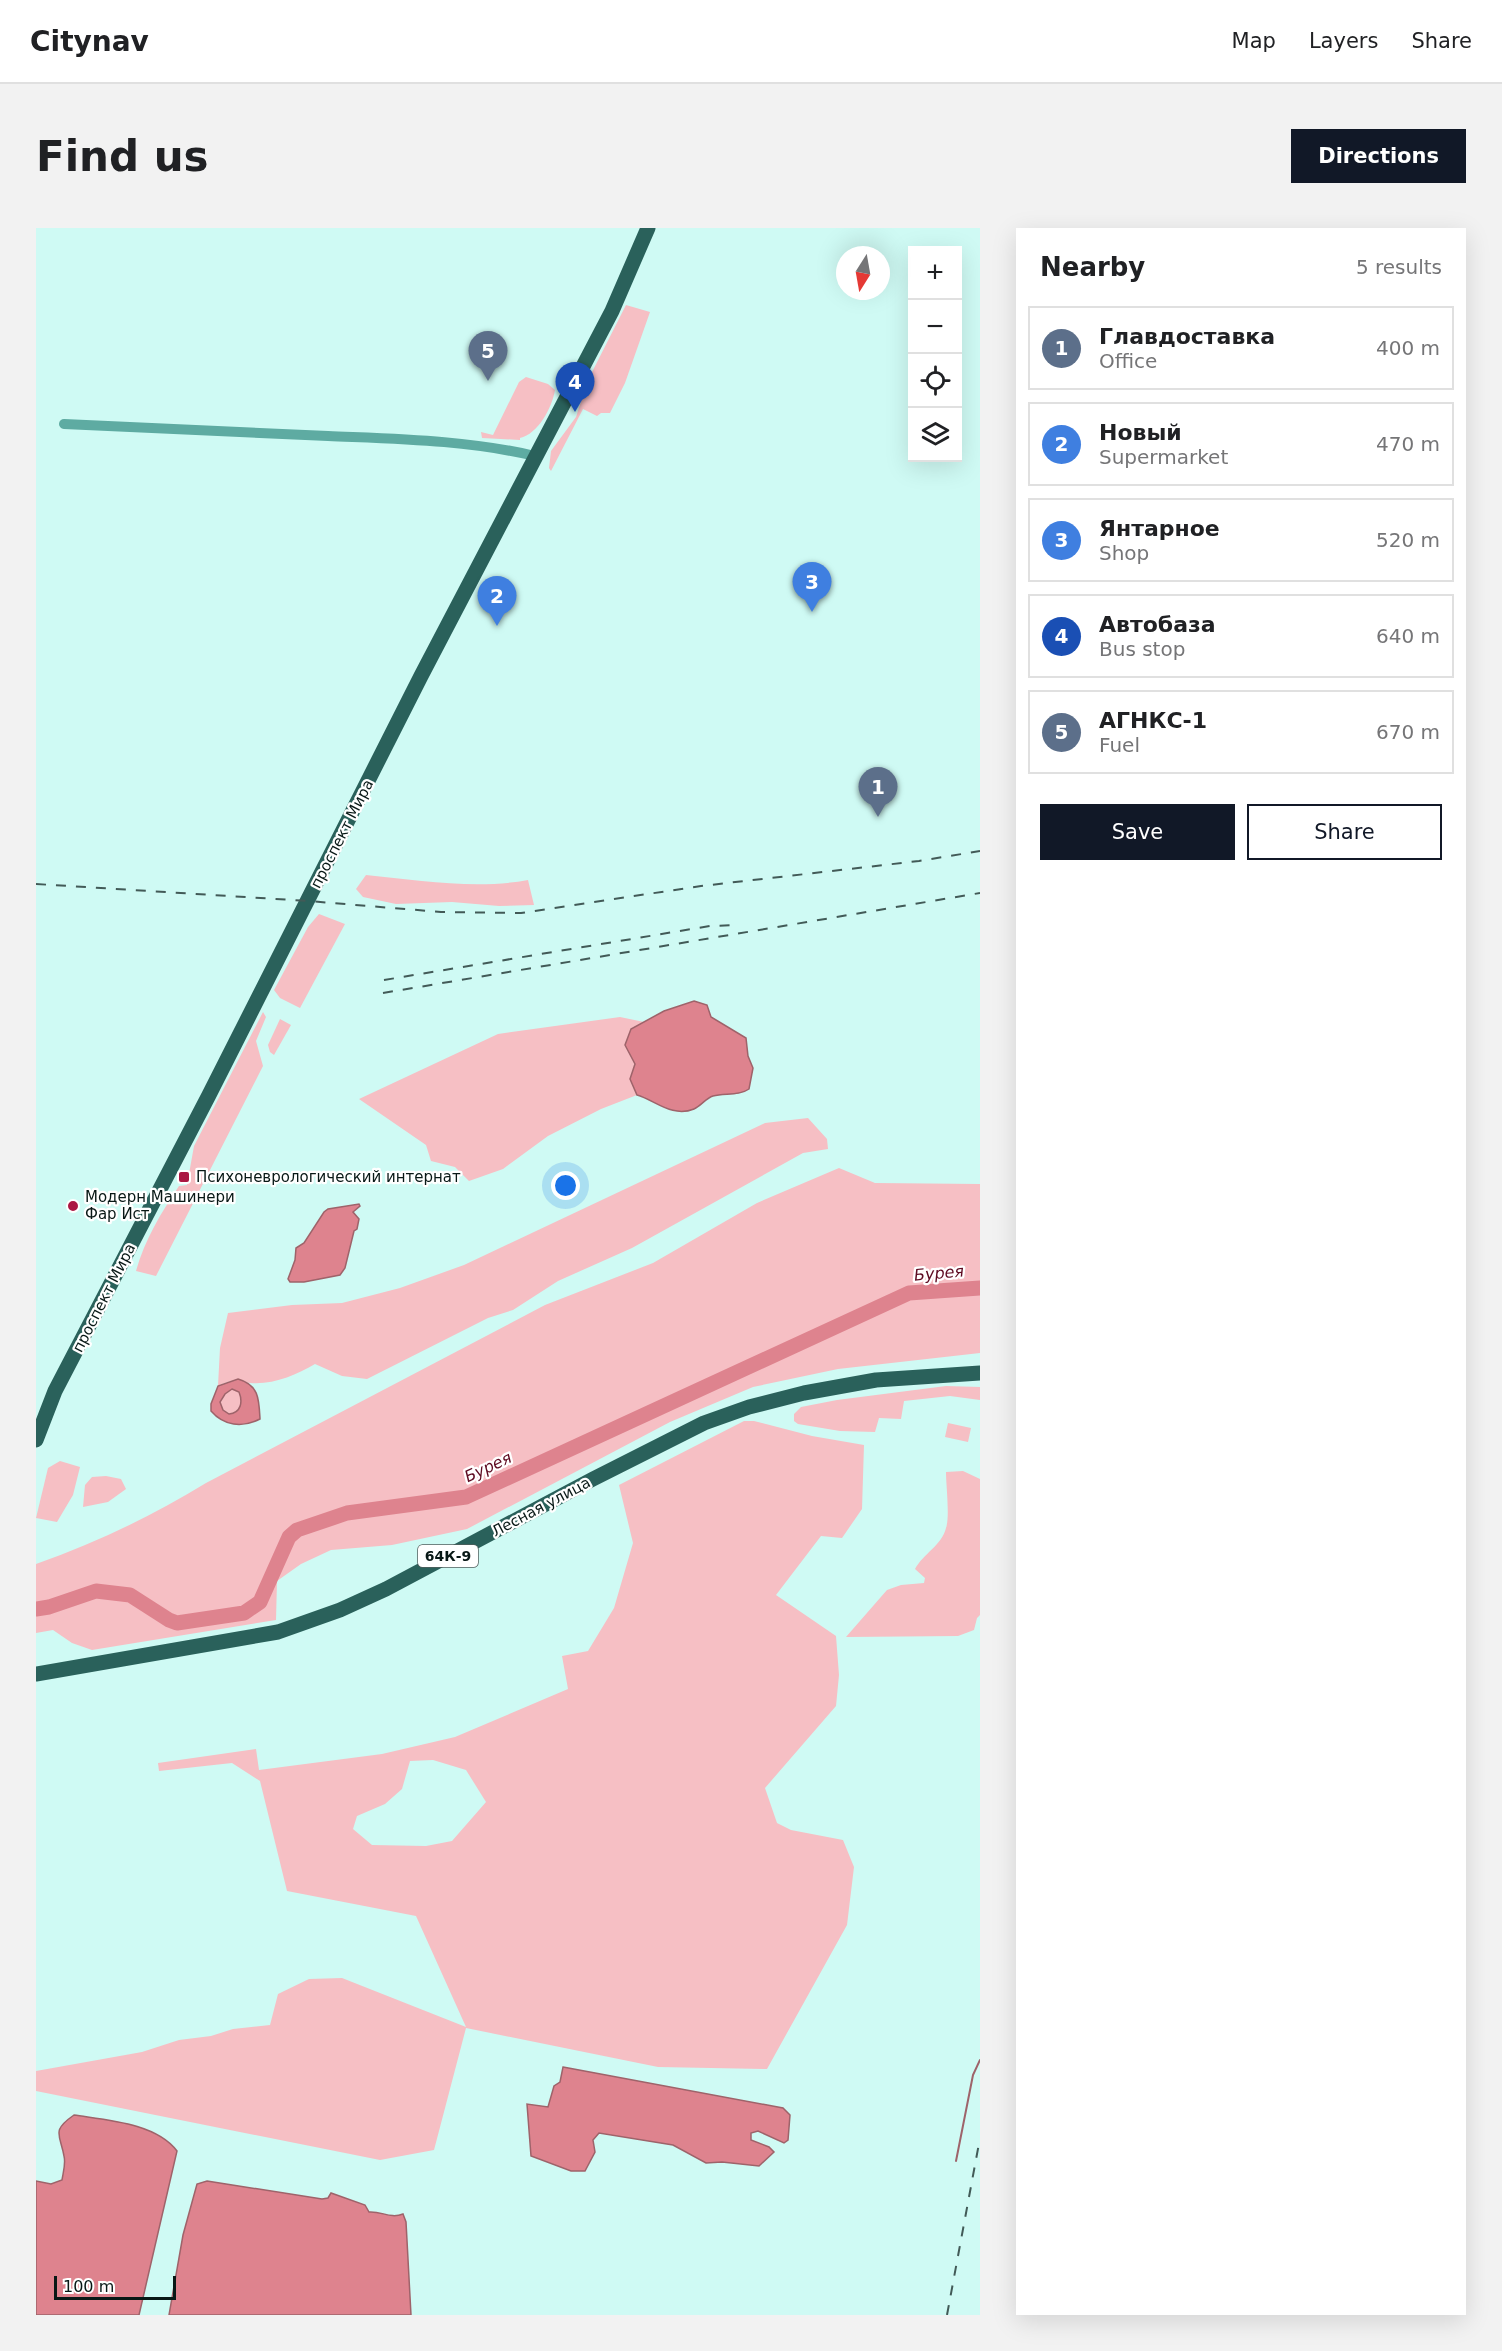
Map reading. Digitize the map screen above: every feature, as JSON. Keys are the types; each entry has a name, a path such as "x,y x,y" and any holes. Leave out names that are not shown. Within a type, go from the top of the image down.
{"main road":[{"name":"проспект Мира","path":"36,1440 55,1391 209,1095 535,456 612,311 648,228"},
{"name":"Лесная улица","path":"36,1672 278,1632 340,1610 386,1589 704,1422 749,1407 804,1393 876,1380 980,1373"}],"street":[{"path":"64,424 392,438 494,447 535,456"}],"shaded area":[{"path":"626,305 650,312 625,383 610,413 601,413 597,416 583,409 551,471 549,468 551,451 576,417 588,380"},
{"path":"526,377 548,384 555,390 551,405 538,426 520,440 482,438 481,432 493,435 519,382"},
{"path":"366,875 467,884 528,880 534,905 499,906 452,902 396,904 363,897 356,889"},
{"path":"319,914 345,924 300,1008 280,998 274,990 308,927"},
{"path":"694,1001 707,1005 711,1017 746,1038 748,1056 753,1068 749,1089 736,1094 713,1096 694,1109 671,1110 637,1095 630,1079 635,1064 625,1045 631,1029 664,1011"},
{"path":"263,1012 266,1017 256,1041 263,1066 156,1276 136,1271 144,1248 160,1216 179,1186 187,1185 194,1146"},
{"path":"620,1017 644,1022 631,1029 636,1064 630,1079 637,1095 601,1109 548,1136 503,1169 469,1181 455,1167 431,1161 426,1145 359,1099 498,1034"},
{"path":"280,1019 291,1025 274,1055 270,1052 268,1045"},
{"path":"808,1118 827,1139 828,1149 803,1153 632,1248 558,1281 513,1310 488,1318 367,1379 342,1376 315,1364 276,1381 250,1383 234,1381 218,1386 220,1348 228,1313 292,1305 342,1303 400,1288 464,1265 765,1123"},
{"path":"839,1168 875,1183 980,1184 980,1353 838,1369 753,1387 670,1422 467,1529 392,1545 331,1550 301,1564 277,1581 276,1620 92,1650 72,1643 53,1630 36,1633 36,1564 102,1538 144,1518 206,1483 545,1305 653,1263 757,1203"},
{"path":"359,1204 360,1206 353,1212 359,1219 357,1229 354,1231 345,1268 340,1275 304,1282 290,1282 288,1279 295,1260 296,1248 304,1243 324,1212 328,1209"},
{"path":"238,1379 250,1385 258,1399 260,1419 247,1424 234,1424 216,1416 211,1411 211,1404 218,1386","holes":["232,1389 239,1392 240,1406 236,1412 229,1414 223,1410 220,1402"]},
{"path":"946,1386 980,1387 980,1400 950,1396 904,1401 901,1419 879,1418 875,1432 840,1431 798,1424 794,1421 794,1414 801,1407"},
{"path":"232,1389 239,1392 241,1403 236,1412 229,1414 223,1410 220,1402"},
{"path":"744,1421 754,1421 812,1436 864,1445 862,1509 842,1538 821,1536 776,1595 836,1636 839,1675 836,1706 765,1788 777,1823 791,1830 843,1840 854,1867 847,1925 767,2069 658,2067 466,2028 434,2150 380,2160 36,2091 36,2071 142,2052 179,2040 211,2036 233,2029 270,2025 278,1994 309,1979 342,1978 466,2027 416,1916 287,1891 260,1781 232,1763 159,1771 158,1763 256,1749 259,1770 382,1754 455,1737 568,1689 562,1656 588,1651 614,1608 633,1543 619,1485","holes":["433,1760 466,1770 486,1802 452,1841 426,1846 372,1845 353,1829 357,1816 385,1804 402,1789 410,1761"]},
{"path":"948,1423 971,1428 968,1442 945,1437"},
{"path":"60,1461 80,1467 73,1495 57,1522 36,1518 48,1468"},
{"path":"963,1471 980,1479 980,1615 974,1630 958,1636 846,1637 887,1590 901,1585 924,1583 925,1578 915,1569 941,1539 946,1528 948,1509 946,1472"},
{"path":"106,1476 121,1479 126,1489 108,1502 83,1507 85,1485 92,1477"},
{"path":"563,2067 783,2108 790,2115 788,2140 784,2143 758,2131 751,2133 751,2140 769,2147 774,2152 759,2166 722,2162 706,2163 673,2145 599,2133 593,2140 595,2152 585,2171 571,2171 531,2156 527,2104 548,2107 554,2086 560,2082"},
{"path":"74,2115 130,2124 157,2134 177,2151 139,2315 36,2315 36,2181 51,2184 62,2180 65,2159 59,2133 62,2125"},
{"path":"207,2181 322,2199 328,2198 331,2193 365,2205 369,2212 394,2216 403,2214 406,2222 411,2315 169,2315 183,2235 197,2184"}],"waterway":[{"name":"Бурея","path":"36,1609 49,1607 96,1591 130,1595 177,1623 244,1613 260,1602 289,1537 297,1530 347,1513 466,1497 909,1293 980,1288"},
{"path":"956,2161 973,2075 980,2060"}],"railway":[{"path":"36,884 308,901 441,912 521,913 701,886 919,861 980,851"},
{"path":"383,993 980,893"},
{"path":"384,980 710,926 738,925"},
{"path":"947,2315 980,2138"}],"place":[{"name":"АГНКС-1","path":"488,381"},
{"name":"Автобаза","path":"575,412"},
{"name":"Янтарное","path":"812,612"},
{"name":"Новый","path":"497,626"},
{"name":"Главдоставка","path":"878,817"},
{"name":"Психоневрологический интернат","path":"184,1177"},
{"name":"Модерн Машинери Фар Ист","path":"73,1206"}]}
